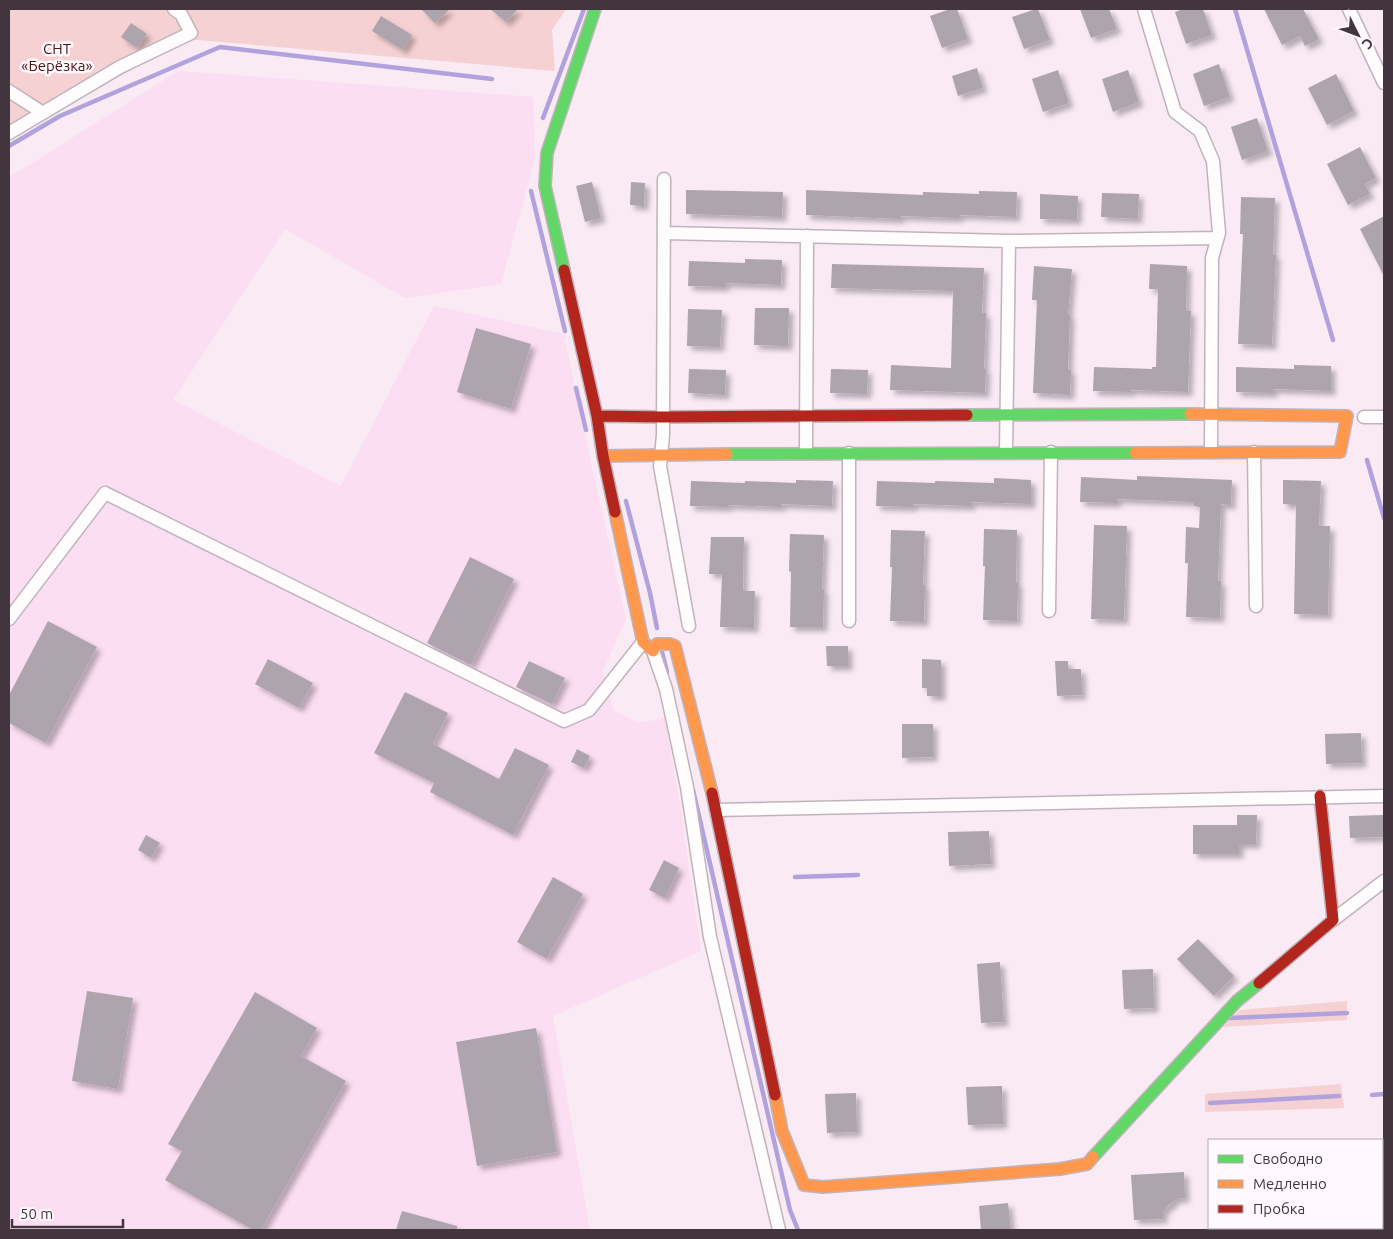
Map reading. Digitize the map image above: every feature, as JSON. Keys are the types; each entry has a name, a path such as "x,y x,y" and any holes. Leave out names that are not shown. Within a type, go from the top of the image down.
{"street":[{"path":"9,133 120,67 191,33 180,14 174,9"},
{"path":"595,9 547,153 545,186 597,416 603,456 643,642 653,651 666,689 687,787 710,937 779,1230"},
{"path":"1144,9 1175,112 1200,131 1213,161 1218,233 1212,258 1211,452"},
{"path":"1349,9 1384,84"},
{"path":"9,91 43,112"},
{"path":"664,179 663,417 660,466 689,626"},
{"path":"664,233 1009,241 1217,238"},
{"path":"806,453 807,236"},
{"path":"1006,452 1009,241"},
{"path":"597,416 1212,414 1347,416 1340,452 806,453 603,456"},
{"path":"1364,417 1384,417"},
{"path":"1049,610 1051,452"},
{"path":"1254,452 1256,606"},
{"path":"849,453 850,621"},
{"path":"9,619 105,493 564,721 589,710 643,642"},
{"path":"653,651 657,644 675,646 716,810 782,1131 804,1185 823,1187 922,1180 1060,1169 1087,1164 1237,1000 1333,920 1384,881"},
{"path":"1320,796 1333,920"},
{"path":"716,810 1384,796"}],"shaded area":[{"path":"178,71 533,97 535,157 501,284 405,298 285,229 173,400 341,486 434,306 564,334 626,619 603,671 613,710 639,723 665,718 701,951 553,1016 590,1230 9,1230 9,177"}],"green space":[{"name":"СНТ «Берёзка»","path":"9,9 566,9 552,30 555,71 186,39 9,139"},
{"path":"1347,1001 1347,1020 1223,1027 1240,1010"},
{"path":"1341,1084 1344,1108 1205,1112 1205,1094"}],"building":[{"path":"421,9 450,9 435,23"},
{"path":"490,9 518,9 506,22"},
{"path":"950,9 957,9 968,39 942,48 930,16"},
{"path":"1038,9 1050,40 1024,49 1012,17"},
{"path":"1080,9 1109,9 1117,29 1091,38"},
{"path":"1183,9 1203,9 1212,35 1186,44 1175,12"},
{"path":"1264,9 1303,9 1319,39 1305,46 1300,36 1282,45"},
{"path":"381,16 412,35 403,50 372,31"},
{"path":"131,23 147,34 137,48 121,37"},
{"path":"1219,64 1230,97 1204,106 1193,74"},
{"path":"977,68 983,88 958,96 952,76"},
{"path":"1058,70 1069,103 1043,112 1032,79"},
{"path":"1128,70 1139,102 1113,112 1102,79"},
{"path":"1336,74 1354,111 1327,125 1308,88"},
{"path":"1257,118 1268,151 1242,160 1231,127"},
{"path":"1360,147 1376,178 1365,184 1370,194 1348,205 1327,164"},
{"path":"592,182 601,218 585,222 576,186"},
{"path":"631,182 645,183 644,206 630,205"},
{"path":"686,190 783,192 782,217 686,214"},
{"path":"806,190 923,195 923,192 979,194 979,191 1017,192 1016,217 959,215 959,218 900,216 900,219 806,215"},
{"path":"1102,193 1139,194 1138,219 1101,217"},
{"path":"1040,194 1078,196 1077,220 1040,219"},
{"path":"1241,197 1275,198 1273,255 1276,255 1272,345 1238,344 1243,234 1240,234"},
{"path":"1384,216 1384,276 1360,229"},
{"path":"745,259 782,260 781,285 725,283 725,287 688,286 689,261 745,263"},
{"path":"832,264 984,268 982,313 986,313 985,393 890,390 891,365 951,368 953,291 831,288"},
{"path":"1150,264 1187,266 1186,311 1191,311 1188,392 1093,391 1094,367 1152,369 1152,367 1156,367 1158,289 1149,289"},
{"path":"1034,266 1072,269 1068,315 1070,315 1068,370 1071,370 1070,395 1033,393 1037,300 1032,300"},
{"path":"755,308 789,308 788,346 754,345"},
{"path":"688,309 722,310 720,347 687,346"},
{"path":"476,328 531,344 511,409 457,392"},
{"path":"1294,365 1331,366 1331,391 1273,389 1273,393 1236,392 1236,367 1294,369"},
{"path":"689,369 726,370 725,395 688,393"},
{"path":"831,369 868,370 867,394 830,393"},
{"path":"1137,476 1232,480 1231,505 1221,504 1218,581 1221,581 1220,618 1186,617 1188,563 1185,563 1186,527 1199,528 1200,507 1194,506 1194,502 1117,499 1117,503 1080,502 1081,477 1137,480"},
{"path":"994,478 1031,480 1031,504 971,502 971,506 913,504 913,507 876,506 877,481 994,483"},
{"path":"796,480 833,481 832,506 781,504 781,507 690,506 691,481 796,483"},
{"path":"1283,480 1321,481 1319,526 1330,526 1328,615 1294,614 1296,505 1283,504"},
{"path":"1094,525 1127,526 1124,620 1091,619"},
{"path":"984,529 1017,530 1017,621 983,620"},
{"path":"891,530 925,531 924,622 890,621"},
{"path":"790,534 824,535 823,627 790,627"},
{"path":"711,537 744,537 743,591 755,591 754,628 720,627 722,574 709,574"},
{"path":"470,557 514,579 471,665 427,643"},
{"path":"48,621 97,647 46,743 9,723 9,695"},
{"path":"826,646 848,646 848,666 827,666"},
{"path":"268,659 313,683 299,708 255,684"},
{"path":"922,659 941,660 941,696 927,696 927,688 922,688"},
{"path":"529,661 565,678 552,704 516,687"},
{"path":"1055,661 1068,661 1068,669 1081,669 1082,695 1057,696"},
{"path":"405,692 448,713 433,744 499,779 515,748 549,765 513,835 430,792 434,783 374,753"},
{"path":"902,724 933,724 933,757 902,758"},
{"path":"1361,733 1362,763 1326,764 1325,734"},
{"path":"577,749 590,756 584,768 571,762"},
{"path":"1237,815 1257,815 1256,844 1239,844 1239,854 1193,854 1193,825 1237,825"},
{"path":"1383,815 1384,837 1350,838 1349,816"},
{"path":"989,831 991,864 949,866 948,832"},
{"path":"146,835 160,843 151,858 138,850"},
{"path":"664,860 679,868 665,898 649,890"},
{"path":"553,877 583,894 547,959 517,942"},
{"path":"1198,939 1234,976 1214,996 1177,959"},
{"path":"1000,962 1004,1022 981,1023 977,964"},
{"path":"1153,969 1154,1008 1124,1009 1122,970"},
{"path":"87,991 133,998 118,1089 72,1081"},
{"path":"255,992 317,1028 301,1056 346,1081 261,1230 253,1230 165,1180 182,1151 168,1144"},
{"path":"536,1028 557,1152 477,1166 456,1042"},
{"path":"1002,1086 1003,1124 968,1125 966,1087"},
{"path":"856,1093 857,1132 827,1133 825,1094"},
{"path":"1184,1172 1185,1198 1176,1199 1163,1211 1163,1219 1134,1220 1131,1175"},
{"path":"1008,1203 1011,1230 981,1230 979,1206"},
{"path":"402,1211 457,1226 457,1230 396,1230"}],"waterway":[{"path":"543,118 584,9"},
{"path":"1235,9 1333,340"},
{"path":"9,146 60,116 220,47 492,79"},
{"path":"531,191 565,331"},
{"path":"576,388 586,430"},
{"path":"1367,460 1384,518"},
{"path":"626,501 657,628"},
{"path":"662,652 667,672"},
{"path":"693,790 790,1210 798,1230"},
{"path":"795,877 858,875"},
{"path":"1229,1018 1347,1013"},
{"path":"1372,1095 1384,1094"},
{"path":"1210,1103 1339,1096"}],"traffic: fast":[{"path":"564,270 545,186 547,153 595,9"},
{"path":"967,415 1190,414"},
{"path":"727,454 1135,453"},
{"path":"1093,1157 1237,1001 1259,983"}],"traffic: slow":[{"path":"1135,453 1340,452 1347,416 1190,414"},
{"path":"603,456 727,454"},
{"path":"615,512 643,642 653,651 657,644 675,646 712,793"},
{"path":"775,1095 782,1131 804,1185 823,1187 1060,1169 1087,1164 1093,1157"}],"traffic: jam":[{"path":"564,270 597,416 615,512"},
{"path":"597,416 967,415"},
{"path":"712,793 775,1095"},
{"path":"1259,983 1333,920 1320,796"}]}
